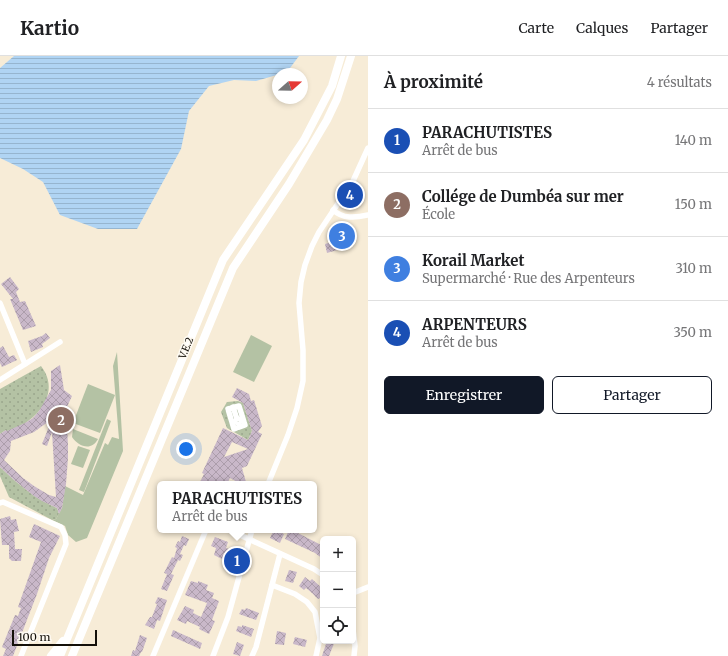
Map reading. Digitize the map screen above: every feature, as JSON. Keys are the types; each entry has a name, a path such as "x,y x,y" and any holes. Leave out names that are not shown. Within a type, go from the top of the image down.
{"highway":[{"name":"V.E.2","path":"60,656 223,260 304,140 332,86 340,56"},
{"name":"V.E.2","path":"72,656 233,268 289,184 327,120 337,99 351,56"},
{"path":"51,656 70,632"},
{"path":"76,656 80,638"}],"street":[{"path":"269,481 288,435 297,408 303,382 303,350 299,302 305,265 312,246 333,210 353,181 368,148"},
{"path":"333,210 339,215 345,217 368,215"},
{"path":"0,303 25,364"},
{"path":"0,380 60,342"},
{"path":"238,422 235,411 238,422"},
{"path":"0,503 3,502 61,527 65,535 66,544 21,656"},
{"path":"154,656 205,533"},
{"path":"235,533 320,574"},
{"path":"213,656 228,617 251,533"},
{"path":"252,656 256,647 280,554"},
{"path":"272,585 295,594 307,602 315,612 320,638 316,656"},
{"path":"356,591 368,587"},
{"path":"354,656 355,644"}],"green space":[{"path":"251,335 272,346 254,382 233,372"},
{"path":"117,352 123,451 87,538 76,542 68,535 65,526 52,520 56,519 62,508 65,486 83,495 105,443 108,445 112,437 119,439 113,366"},
{"path":"41,366 48,380 49,387 43,406 26,422 7,433 6,430 0,434 0,389"},
{"path":"88,384 115,395 100,433 73,423"},
{"path":"238,401 243,403 252,431 248,440 227,428 221,412 227,402"},
{"path":"107,419 111,421 84,492 79,490"},
{"path":"73,429 98,439 92,445 81,445 72,437"},
{"path":"78,446 90,450 83,468 71,464"},
{"path":"0,467 20,485 57,508 59,514 56,519 52,520 9,497 0,476"}],"water":[{"path":"14,56 299,56 290,68 272,68 272,76 256,81 234,80 209,86 189,111 181,149 137,229 98,229 60,215 43,182 23,169 0,158 0,68"}],"building":[{"path":"348,225 354,245 327,253 325,244 332,242 330,235 335,229"},
{"path":"10,277 19,289 16,292 20,302 25,301 36,326 23,330 10,299 13,299 1,284"},
{"path":"46,333 50,338 42,344 43,347 31,352 28,341"},
{"path":"3,346 9,357 14,355 17,360 2,367 0,363 0,348"},
{"path":"60,365 64,390 72,396 66,409 68,458 66,484 62,508 59,514 57,508 34,496 0,467 0,434 6,430 7,431 25,423 33,418 39,411 51,390 51,371","holes":["52,419 42,444 47,446 52,432 56,497 49,495 34,486 4,460 10,451 11,441 34,432"]},
{"path":"237,388 249,394 251,401 254,400 262,426 258,432 262,434 247,466 242,468 246,481 236,481 230,478 228,481 200,481 204,474 202,473 223,428 248,440 252,431 243,403 232,397","holes":["232,442 248,449 224,457"]},
{"path":"10,516 11,520 16,519 19,531 14,532 15,549 22,549 21,561 12,561 9,558 9,545 2,545 0,519"},
{"path":"34,524 60,536 49,558 13,656 3,656 6,649 2,647 15,615 18,616 21,608 18,607 41,542 29,537"},
{"path":"272,533 284,534 280,543 270,538"},
{"path":"288,533 298,533 320,544 320,557 285,539"},
{"path":"182,536 189,539 186,546 184,545 180,554 183,555 180,561 178,560 171,574 174,575 167,591 161,589 167,574 164,573 172,557 174,558 177,548 175,547 178,541 180,542"},
{"path":"215,537 228,542 226,548 229,549 226,554 224,553 222,559 214,555 216,548 211,546"},
{"path":"289,570 297,572 293,583 285,581"},
{"path":"305,577 310,581 312,579 320,586 320,598 318,599 306,588 304,590 299,586"},
{"path":"191,581 198,583 198,581 208,585 206,590 214,593 212,598 219,601 212,620 215,621 209,634 199,629 200,627 187,621 186,624 177,620 185,606 194,610 193,613 201,617 207,603 185,595"},
{"path":"158,597 167,600 160,621 157,620 154,629 145,625 150,617 152,617"},
{"path":"246,608 259,613 256,620 239,614 242,609 245,610"},
{"path":"242,625 254,629 251,637 236,631 238,626 242,627"},
{"path":"173,630 202,643 200,649 171,636"},
{"path":"277,631 286,633 284,645 275,644"},
{"path":"140,635 147,638 142,652 139,656 131,656 133,650 135,651"},
{"path":"295,637 307,640 305,647 293,644"},
{"path":"237,642 244,645 240,656 233,654"},
{"path":"326,644 334,644 329,656 322,656"}],"place":[{"name":"ARPENTEURS","path":"350,195"},
{"name":"Korail Market","path":"342,236"},
{"name":"Collége de Dumbéa sur mer","path":"61,420"},
{"name":"PARACHUTISTES","path":"237,561"}]}
